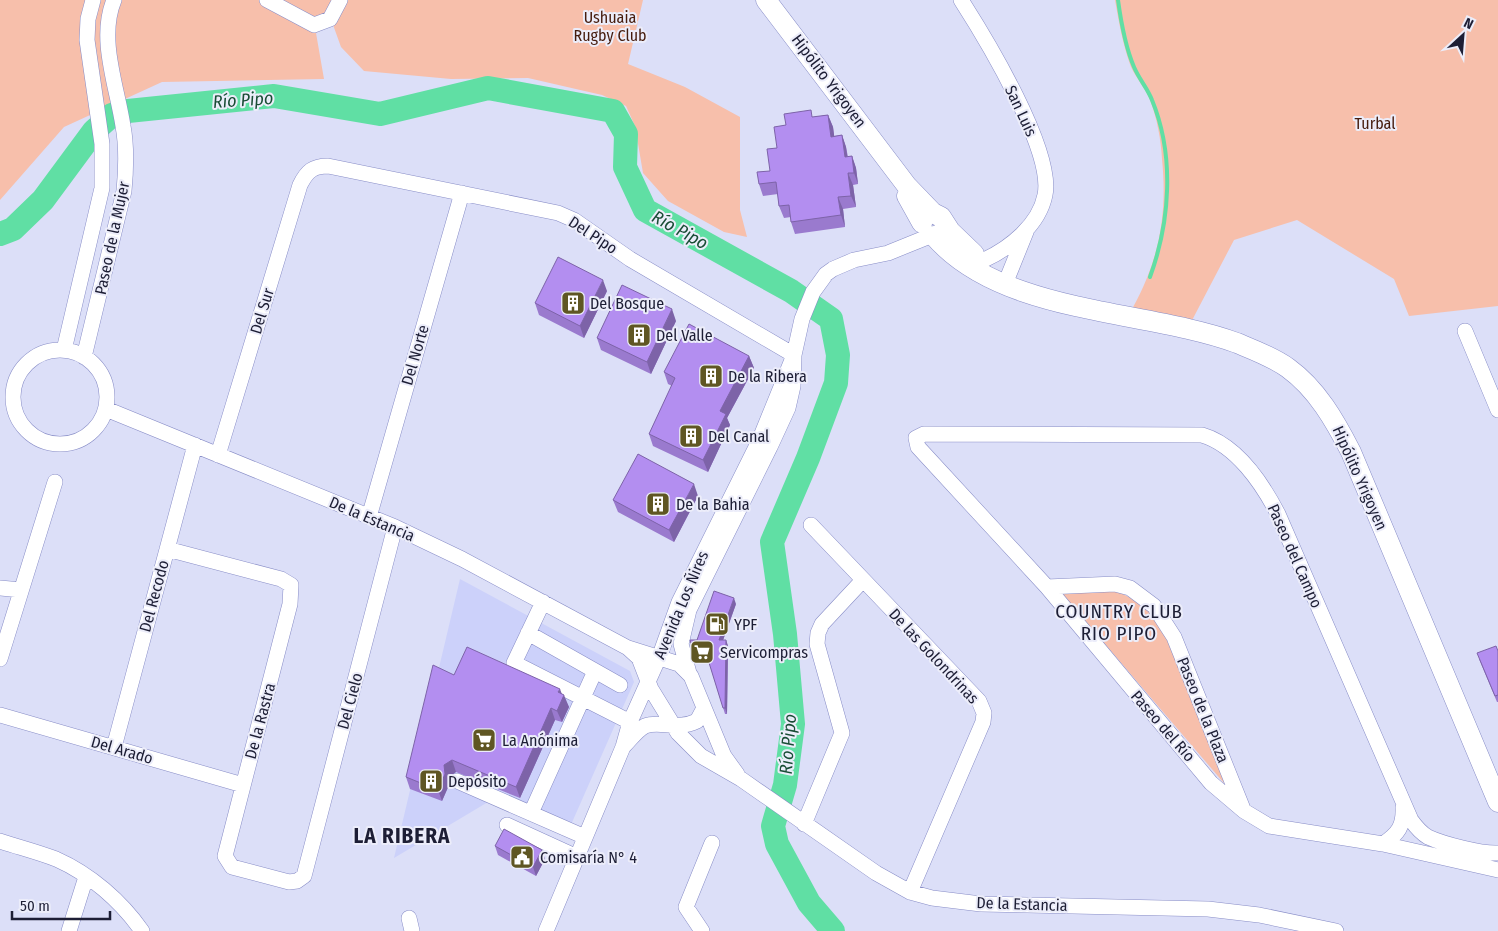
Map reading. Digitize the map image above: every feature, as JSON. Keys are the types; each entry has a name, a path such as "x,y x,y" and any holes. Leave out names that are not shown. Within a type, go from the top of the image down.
{"main road":[{"name":"Hipólito Yrigoyen","path":"766,0 917,197 931,226 950,252 983,273 1007,279 1050,298 1088,309 1160,322 1216,335 1268,356 1288,368 1307,384 1335,422 1350,452 1498,802"},
{"name":"Hipólito Yrigoyen","path":"931,226 984,260 1007,279"}],"street":[{"name":"Paseo de la Mujer","path":"64,350 102,188 102,144 87,40 88,19 93,0"},
{"name":"Paseo de la Mujer","path":"84,357 124,191 126,170 124,128 109,51 108,27 114,0"},
{"path":"267,0 314,25 330,19 340,0"},
{"name":"San Luis","path":"961,0 1027,118 1040,158 1045,194 1037,216 1028,228 1014,242 984,260"},
{"name":"Del Pipo","path":"311,169 328,166 558,213 574,220 630,259 794,355"},
{"name":"Del Sur","path":"218,455 300,185 311,169"},
{"name":"Del Norte","path":"369,517 462,193"},
{"name":"Avenida Los Ñires","path":"546,931 624,747 630,722 659,658 679,602 706,562 770,447 788,408 794,386 794,355 804,310 826,274 838,266 895,251 931,226"},
{"name":"San Luis","path":"1007,279 1028,228"},
{"path":"1465,331 1498,410"},
{"path":"64,350 84,357 96,366 104,379 107,394 106,409 100,423 89,434 76,442 46,443 32,436 7,412 6,394 24,366 35,356 49,351 64,350"},
{"name":"De la Estancia","path":"106,409 395,527 543,602 628,648 679,664 691,676 724,756 742,779"},
{"name":"Paseo del Campo","path":"916,438 924,434 1202,435 1215,439 1226,447 1259,484 1278,514 1411,820 1419,831 1429,837 1483,852 1498,853"},
{"name":"Paseo del Río","path":"916,438 918,447 1047,588 1206,776 1244,811 1269,826 1383,844 1498,870"},
{"name":"Del Recodo","path":"114,747 195,445"},
{"path":"0,659 55,482"},
{"name":"De las Golondrinas","path":"811,525 979,701 984,713 983,722 910,892"},
{"name":"Del Cielo","path":"225,856 232,867 289,882 297,881 304,876 395,527"},
{"name":"De la Rastra","path":"167,549 280,579 290,585 290,604 225,856"},
{"name":"Avenida Los Ñires","path":"691,676 683,656 682,639 706,562"},
{"path":"804,824 842,732 817,644 818,632 822,624 863,580"},
{"name":"Paseo de la Plaza","path":"1047,588 1115,584 1130,588 1154,606 1174,637 1244,811"},
{"path":"0,588 21,590"},
{"path":"543,602 514,663 630,722"},
{"path":"528,633 620,685"},
{"name":"De la Estancia","path":"628,648 637,656 648,681 673,726 701,756 742,779 876,873 910,892 932,898 981,904 1208,909 1259,916 1336,931"},
{"path":"531,814 595,672"},
{"name":"Avenida Los Ñires","path":"624,747 646,726 656,724 679,727 697,721 704,708"},
{"name":"Del Arado","path":"0,715 243,785"},
{"path":"457,781 585,837"},
{"path":"1383,844 1401,828 1404,820 1403,805"},
{"path":"507,826 577,857"},
{"path":"0,841 56,859 86,877 120,903 142,931"},
{"path":"702,931 686,907 712,842"},
{"path":"69,931 86,877"}],"shaded area":[{"path":"460,579 630,671 634,682 566,836 488,802 394,858"}],"green space":[{"name":"Ushuaia Rugby Club","path":"0,0 643,0 628,64 685,87 740,117 740,210 747,237 724,232 668,201 643,173 635,126 626,106 602,95 528,78 451,79 364,71 341,47 332,22 316,33 324,79 162,82 64,127 0,200"},
{"name":"Turbal","path":"1115,0 1498,0 1498,306 1409,316 1394,279 1297,220 1234,240 1188,328 1128,316 1147,278 1154,259 1162,221 1163,181 1161,144 1155,114 1148,96 1131,67 1123,42"},
{"path":"1067,592 1119,592 1144,605 1168,638 1229,789 1063,595"}],"building":[{"path":"811,110 812,117 828,115 831,137 842,135 845,157 852,156 854,173 848,173 851,196 838,197 841,215 791,222 789,205 779,206 776,182 759,184 757,172 770,171 767,149 777,148 774,127 786,125 784,114"},
{"name":"Del Bosque","path":"558,257 603,280 580,326 535,303"},
{"name":"Del Valle","path":"622,285 672,309 647,362 597,338"},
{"path":"689,324 749,356 720,411 726,414 703,460 649,434 675,378 664,372"},
{"name":"De la Bahia","path":"638,454 694,484 669,530 613,500"},
{"path":"714,591 734,598 719,640 726,640 725,708 723,708 706,653 695,657 690,640 697,640"},
{"path":"1496,646 1498,651 1498,695 1495,696 1477,653"},
{"name":"La Anónima","path":"467,647 560,689 558,692 564,695 557,711 551,708 516,787 452,760 444,765 445,774 438,790 406,777 433,665 454,675"},
{"path":"504,829 542,850 533,867 495,846"}],"waterway":[{"path":"1118,0 1128,51 1136,71 1152,100 1159,121 1167,166 1167,189 1162,234 1150,277"},
{"name":"Río Pipo","path":"0,234 13,229 43,200 94,131 112,115 128,111 274,96 380,114 488,88 613,111 626,134 625,167 645,210 791,291 831,319 838,355 836,383 808,458 772,542 785,634 793,724 785,785 773,826 777,844 809,903 833,931"}],"place":[{"name":"Del Bosque","path":"573,303"},
{"name":"Del Valle","path":"639,335"},
{"name":"De la Ribera","path":"711,376"},
{"name":"Del Canal","path":"691,436"},
{"name":"De la Bahia","path":"658,504"},
{"name":"YPF","path":"717,624"},
{"name":"Servicompras","path":"702,652"},
{"name":"La Anónima","path":"484,740"},
{"name":"Depósito","path":"431,781"},
{"name":"Comisaría N° 4","path":"522,857"}],"district":[{"name":"COUNTRY CLUB RIO PIPO","path":"1119,622"},
{"name":"LA RIBERA","path":"402,836"}]}
